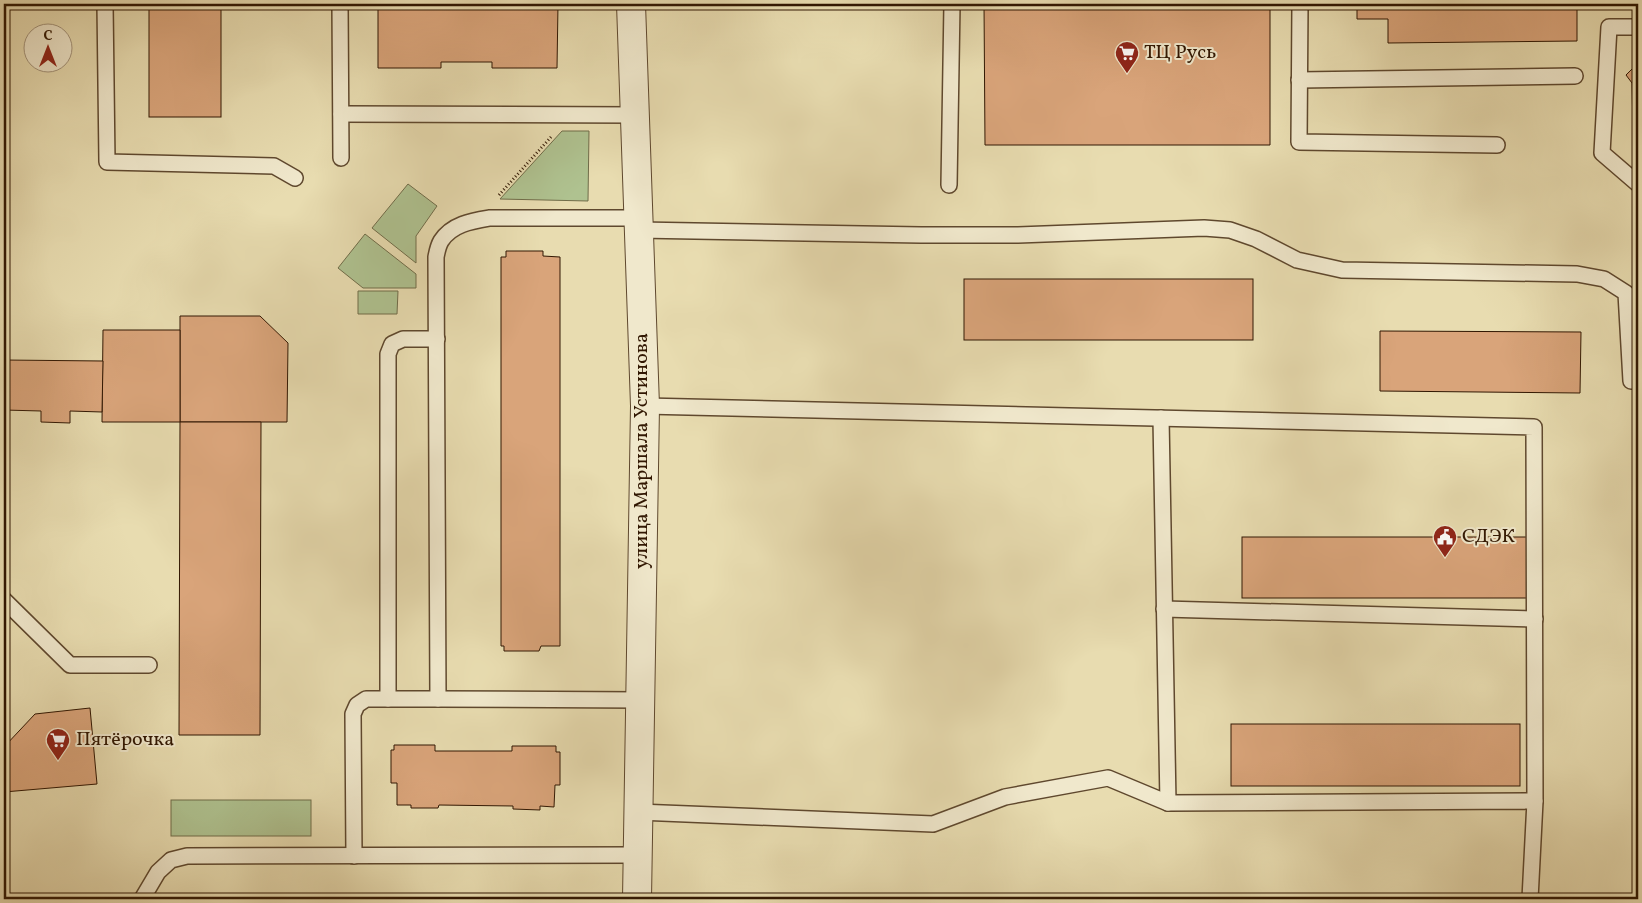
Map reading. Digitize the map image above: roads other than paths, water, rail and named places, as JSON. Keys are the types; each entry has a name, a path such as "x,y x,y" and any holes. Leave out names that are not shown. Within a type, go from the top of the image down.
{"street":[{"name":"улица Маршала Устинова","path":"631,4 645,406 637,899"}],"lane":[{"path":"105,4 107,162 274,166 295,178"},
{"path":"340,4 341,158"},
{"path":"949,185 952,4"},
{"path":"1300,4 1299,142 1497,145"},
{"path":"1638,27 1609,27 1602,154 1638,184"},
{"path":"1299,80 1575,76"},
{"path":"341,114 635,115"},
{"path":"438,699 436,257 440,242 454,229 469,221 490,218 921,235 1018,235 1204,228 1230,230 1256,239 1297,260 1342,270 1577,274 1604,279 1626,293 1631,381 1638,381"},
{"path":"388,699 388,354 392,344 402,339 437,339"},
{"path":"645,406 1534,427 1535,801 1530,899"},
{"path":"1161,418 1168,803"},
{"path":"4,600 70,664 149,666"},
{"path":"1164,609 1535,619"},
{"path":"354,856 354,714 357,705 366,699 640,700"},
{"path":"638,812 933,824 1005,797 1108,778 1168,803 1535,801"},
{"path":"142,899 158,872 171,860 187,856 638,855"}],"place":[{"name":"ТЦ Русь","path":"1127,74"},
{"name":"СДЭК","path":"1445,558"},
{"name":"Пятёрочка","path":"58,761"}]}
